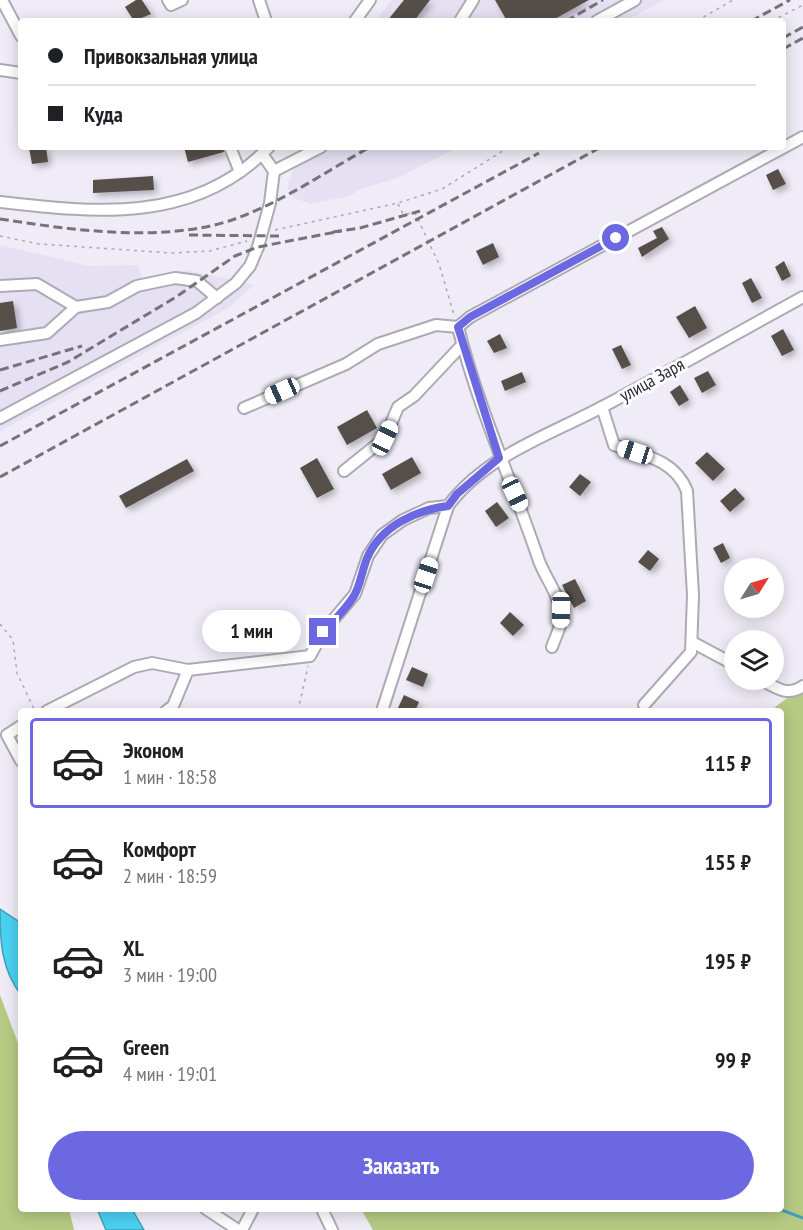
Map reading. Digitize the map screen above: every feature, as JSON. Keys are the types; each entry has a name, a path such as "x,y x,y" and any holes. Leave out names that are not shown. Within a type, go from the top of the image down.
{"street":[{"path":"2,0 18,30"},
{"path":"168,0 171,5 182,0"},
{"path":"259,0 265,18"},
{"path":"357,18 370,0"},
{"path":"462,18 473,0"},
{"path":"602,18 635,0"},
{"path":"0,70 18,73"},
{"path":"786,146 803,137"},
{"path":"231,150 240,172"},
{"path":"0,202 111,211 155,206 199,195 240,172 265,150 274,171 272,193 261,236 250,266 236,283 196,313 0,418"},
{"path":"274,171 315,150"},
{"path":"244,408 346,364 378,344 436,325 458,327 470,317 779,150"},
{"path":"0,340 47,333 76,308 108,302 137,286 175,278 197,281 217,298"},
{"path":"0,286 37,284 76,308"},
{"name":"улица Заря","path":"448,506 457,494 499,458 602,407 803,297"},
{"path":"458,327 499,458 523,512 561,610 561,623 552,646"},
{"path":"344,471 385,438 398,407 414,396 462,345"},
{"path":"602,407 614,445 656,459 673,468 682,478 687,491 693,595 691,652 644,705"},
{"path":"53,708 134,667 152,663 188,670 310,656 323,632 355,594 368,556 382,535 403,520 429,508 448,506 383,708"},
{"path":"692,642 724,659"},
{"path":"170,708 188,670"},
{"path":"778,690 796,692 803,686"},
{"path":"18,728 3,737 18,757"},
{"path":"211,1212 240,1230 251,1212"},
{"path":"323,1212 332,1230"}],"path":[{"path":"702,18 733,0"},
{"path":"778,18 803,5"},
{"path":"0,236 39,244 172,253 210,251 442,189 504,150"},
{"path":"398,202 403,214 415,213 439,264 458,327"},
{"path":"0,624 13,640 17,673 33,708"},
{"path":"299,708 310,656"}],"shaded area":[{"path":"392,0 664,0 631,18 377,18"},
{"path":"300,150 453,150 397,178 361,189 349,196 311,204 294,198 287,187"},
{"path":"0,245 89,266 138,265 142,277 188,270 254,285 228,308 0,431"}],"green space":[{"path":"803,686 803,1230 373,1230 363,1212 784,1212 784,708 774,708"},
{"path":"0,995 18,1043 18,1212 70,1212 74,1230 0,1230"}],"water":[{"path":"0,909 18,921 18,991 9,975 0,932"},
{"path":"98,1212 134,1212 144,1230 106,1230"}],"building":[{"path":"136,0 142,0 151,14 141,18 132,18 125,7"},
{"path":"404,0 430,0 416,18 389,18"},
{"path":"495,0 589,0 556,18 505,18"},
{"path":"29,150 46,150 48,162 32,164"},
{"path":"185,150 224,150 224,152 188,162"},
{"path":"778,169 786,184 773,190 766,175"},
{"path":"153,176 154,190 93,193 93,180"},
{"path":"662,227 669,239 642,257 638,248 657,238 653,231"},
{"path":"493,243 499,257 483,265 476,251"},
{"path":"784,261 791,276 782,281 775,267"},
{"path":"751,278 762,298 752,303 742,283"},
{"path":"13,301 17,328 0,331 0,303"},
{"path":"695,306 707,328 689,338 676,317"},
{"path":"783,329 794,350 782,356 771,336"},
{"path":"500,334 507,348 494,353 487,341"},
{"path":"621,345 631,365 622,369 612,349"},
{"path":"708,371 716,385 702,393 694,378"},
{"path":"522,372 526,382 505,391 501,381"},
{"path":"680,385 689,400 679,406 670,392"},
{"path":"367,410 377,428 347,445 337,427"},
{"path":"707,452 725,469 713,481 695,463"},
{"path":"412,457 421,473 391,490 382,474"},
{"path":"317,458 334,489 317,498 300,468"},
{"path":"187,459 194,471 126,508 119,496"},
{"path":"580,474 591,482 580,496 569,487"},
{"path":"735,488 745,499 730,512 720,501"},
{"path":"497,502 509,518 496,527 485,511"},
{"path":"723,543 730,558 724,558 721,563 713,548"},
{"path":"648,550 659,559 650,571 638,562"},
{"path":"575,579 586,601 574,608 562,585"},
{"path":"510,612 524,625 513,636 500,623"},
{"path":"412,667 428,674 423,687 406,680"},
{"path":"404,695 419,702 416,708 398,708"}],"waterway":[{"path":"784,1211 803,1218"}],"railway":[{"path":"571,18 603,0"},
{"path":"757,18 790,0"},
{"path":"786,36 803,27"},
{"path":"786,47 803,38"},
{"path":"0,219 117,232 147,233 205,227 232,220 268,205 365,150"},
{"path":"0,477 596,150"},
{"path":"0,446 539,153"},
{"path":"333,232 360,228 420,211"},
{"path":"0,391 68,362 176,297 235,256 258,247 341,231"},
{"path":"189,235 279,236"},
{"path":"0,370 82,346"}],"route":[{"path":"323,632 341,614 355,594 368,556 382,535 403,520 429,508 448,506 457,494 499,458 458,327 470,317 616,238"}]}
